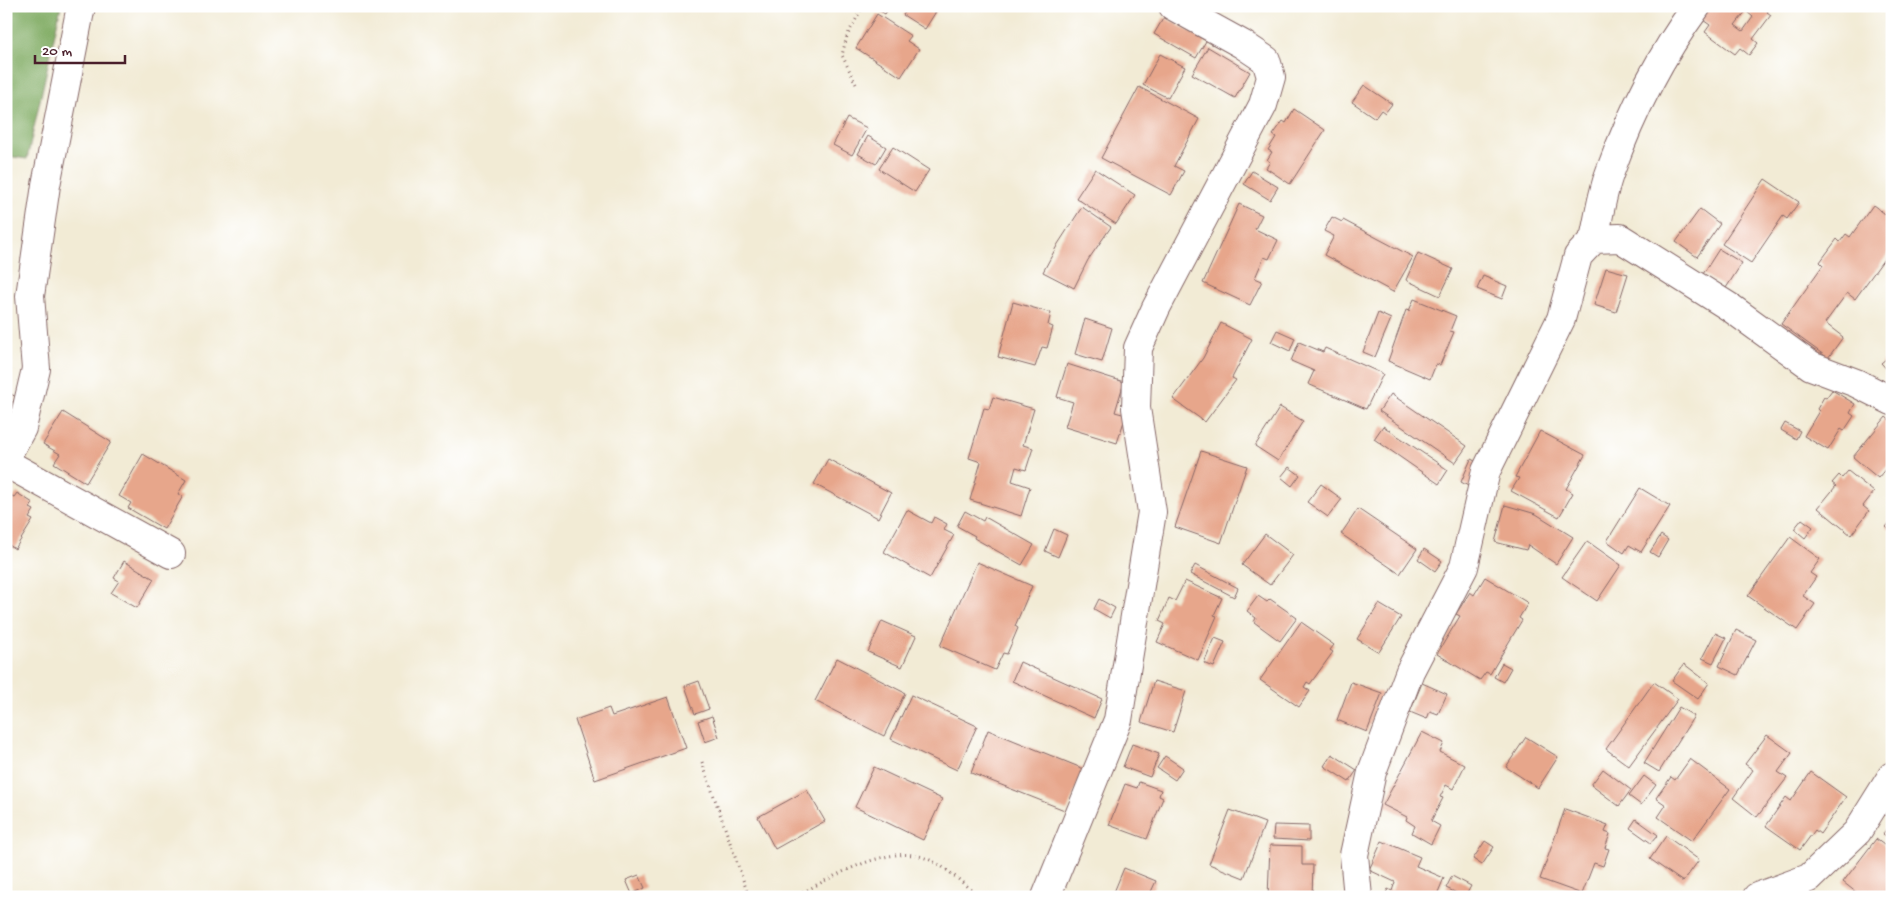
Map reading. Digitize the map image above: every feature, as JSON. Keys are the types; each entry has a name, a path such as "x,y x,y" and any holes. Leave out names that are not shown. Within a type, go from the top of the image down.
{"street":[{"path":"6,457 22,428 36,369 30,296 46,185 81,6"},
{"path":"1046,897 1118,720 1152,512 1136,408 1138,348 1156,308 1263,105 1271,77 1266,60 1242,44 1173,6"},
{"path":"1358,897 1354,855 1372,772 1410,670 1464,567 1486,471 1561,318 1578,256 1594,239 1609,174 1637,106 1679,30 1696,6"},
{"path":"1594,239 1620,238 1731,308 1811,366 1856,383 1892,401"},
{"path":"6,463 171,554"},
{"path":"1757,897 1814,887 1857,832 1892,776"}],"path":[{"path":"856,84 842,55 847,36 863,6"},
{"path":"702,762 749,897"},
{"path":"794,897 854,867 895,855 919,856 935,863 979,897"}],"green space":[{"path":"6,6 61,6 27,159 6,156"}],"building":[{"path":"878,6 890,6 885,14 877,9"},
{"path":"899,6 932,6 937,10 925,29 903,15 906,11"},
{"path":"1710,6 1771,6 1767,12 1771,15 1753,39 1758,43 1749,55 1740,48 1735,54 1705,32 1710,25 1700,18","holes":["1746,11 1753,17 1743,31 1735,25"]},
{"path":"877,14 911,36 907,41 919,49 901,77 856,48"},
{"path":"1164,17 1206,41 1196,58 1154,34"},
{"path":"1208,47 1250,72 1235,98 1192,74"},
{"path":"1160,54 1185,67 1168,98 1143,85"},
{"path":"1364,85 1392,104 1385,113 1381,110 1375,118 1352,102"},
{"path":"1139,87 1199,119 1174,166 1184,171 1171,195 1101,158"},
{"path":"1294,109 1325,130 1290,184 1266,168 1270,162 1267,160 1272,152 1268,150 1276,137 1273,135 1283,121 1286,123"},
{"path":"847,118 867,128 852,155 833,145"},
{"path":"868,136 886,147 876,164 858,154"},
{"path":"893,147 929,170 915,192 879,169"},
{"path":"1095,169 1135,195 1116,224 1076,198"},
{"path":"1252,171 1278,187 1270,200 1244,184"},
{"path":"1765,179 1799,202 1787,219 1783,216 1751,263 1722,244"},
{"path":"1239,204 1262,215 1255,229 1278,240 1269,259 1264,257 1255,278 1262,281 1250,305 1203,283"},
{"path":"1873,205 1892,219 1892,248 1855,299 1847,293 1825,323 1843,337 1828,358 1781,324 1823,265 1820,262 1837,239 1840,242 1846,234 1850,237"},
{"path":"1082,207 1111,227 1088,260 1074,288 1043,272 1058,244"},
{"path":"1700,209 1720,224 1697,257 1676,242"},
{"path":"1332,217 1342,222 1343,220 1413,257 1393,292 1324,255 1334,236 1324,231"},
{"path":"1719,249 1742,263 1726,288 1703,274"},
{"path":"1418,253 1453,269 1440,296 1406,280"},
{"path":"1606,268 1628,274 1616,312 1594,305"},
{"path":"1483,276 1507,286 1502,299 1477,289"},
{"path":"1414,299 1456,316 1450,331 1454,332 1440,365 1436,364 1430,379 1388,361 1406,310 1409,311"},
{"path":"1013,302 1051,313 1048,325 1053,327 1047,348 1042,347 1035,367 998,357"},
{"path":"1378,313 1391,319 1375,357 1363,352"},
{"path":"1085,319 1112,328 1102,362 1075,354"},
{"path":"1221,323 1252,339 1232,378 1236,380 1205,422 1173,399 1203,358"},
{"path":"1277,330 1295,338 1290,351 1271,342"},
{"path":"1299,342 1323,352 1325,348 1383,374 1366,409 1308,384 1314,371 1291,361"},
{"path":"1892,354 1892,375 1881,363"},
{"path":"1067,364 1124,382 1115,412 1126,415 1117,443 1065,427 1073,402 1057,397"},
{"path":"1832,390 1855,404 1850,413 1854,416 1844,431 1841,429 1828,450 1804,436 1819,411 1817,409 1824,397 1826,398"},
{"path":"6,391 16,397 6,411"},
{"path":"1391,394 1467,446 1455,463 1379,411"},
{"path":"993,397 1034,409 1023,445 1033,448 1026,470 1016,467 1012,481 1030,487 1021,516 970,500 981,462 969,458 984,408 989,409"},
{"path":"1280,407 1303,421 1278,461 1255,446"},
{"path":"63,412 111,442 86,483 54,463 60,454 43,444"},
{"path":"1886,417 1892,422 1892,461 1878,478 1853,457"},
{"path":"1785,423 1800,431 1796,439 1781,430"},
{"path":"1383,426 1448,470 1439,484 1374,439"},
{"path":"1540,431 1585,455 1566,489 1573,493 1559,517 1511,491 1519,478 1515,477"},
{"path":"1201,451 1247,466 1221,543 1175,527"},
{"path":"143,454 186,480 178,494 183,496 164,529 128,508 131,503 119,496"},
{"path":"828,459 891,493 878,518 814,484"},
{"path":"1471,459 1481,464 1470,487 1461,482"},
{"path":"1289,467 1300,475 1292,486 1281,477"},
{"path":"1848,471 1874,492 1863,506 1869,511 1851,535 1818,508 1836,486 1832,483 1839,475 1842,478"},
{"path":"1321,484 1342,499 1328,517 1307,502"},
{"path":"1640,488 1670,506 1641,552 1629,545 1624,553 1607,541"},
{"path":"17,493 33,503 30,508 34,510 29,518 33,520 15,549 6,543 6,502 10,495 14,497"},
{"path":"1505,505 1536,514 1573,537 1556,564 1528,545 1526,550 1495,542"},
{"path":"1358,509 1417,549 1400,574 1341,534"},
{"path":"907,510 931,523 934,517 947,524 944,530 954,535 930,578 884,552"},
{"path":"965,511 983,521 985,517 1034,545 1022,565 974,538 975,536 957,526"},
{"path":"1802,519 1813,527 1805,538 1794,529"},
{"path":"1892,520 1892,532 1886,527"},
{"path":"1054,529 1067,535 1058,557 1045,551"},
{"path":"1265,534 1293,555 1270,585 1242,565"},
{"path":"1661,535 1668,540 1658,557 1650,552"},
{"path":"1790,537 1820,559 1810,573 1816,577 1803,596 1815,604 1797,630 1748,596"},
{"path":"1587,541 1621,565 1597,601 1562,577"},
{"path":"1424,549 1442,561 1435,571 1418,559"},
{"path":"124,561 154,579 137,608 111,593 119,581 114,578"},
{"path":"977,562 1032,586 1015,626 1018,628 1007,654 1003,653 995,670 940,646"},
{"path":"1195,565 1238,588 1234,597 1190,574"},
{"path":"1485,577 1528,603 1519,618 1522,620 1490,674 1486,672 1480,680 1437,654 1460,616 1456,614 1470,592 1474,595"},
{"path":"1185,581 1222,598 1214,615 1217,616 1198,660 1157,642 1165,624 1159,621 1169,598 1175,601"},
{"path":"1258,596 1267,602 1270,599 1297,618 1280,641 1254,622 1256,618 1247,611"},
{"path":"1099,599 1115,608 1110,618 1094,609"},
{"path":"1379,604 1401,617 1379,652 1357,639"},
{"path":"882,621 916,636 902,667 868,652"},
{"path":"1301,622 1334,645 1330,650 1333,652 1310,684 1307,682 1304,687 1310,691 1299,707 1260,680"},
{"path":"1736,630 1756,640 1738,675 1719,666"},
{"path":"1715,633 1726,638 1713,663 1702,658"},
{"path":"1215,638 1225,642 1214,667 1204,663"},
{"path":"837,658 905,693 884,736 815,701"},
{"path":"1020,662 1102,699 1094,718 1012,681"},
{"path":"1502,663 1511,668 1503,682 1494,677"},
{"path":"1684,664 1709,683 1698,699 1672,681"},
{"path":"699,681 709,709 695,714 685,686"},
{"path":"1154,681 1186,691 1173,732 1141,722"},
{"path":"1351,682 1382,693 1367,732 1337,720"},
{"path":"1654,682 1678,699 1629,766 1606,749"},
{"path":"1422,683 1447,694 1438,714 1430,711 1427,719 1410,712"},
{"path":"911,695 977,726 957,770 891,739"},
{"path":"668,697 686,748 595,780 575,720 609,708 612,716"},
{"path":"1679,707 1694,716 1659,772 1644,763"},
{"path":"712,716 719,737 705,742 698,721"},
{"path":"988,730 1084,769 1067,811 971,773"},
{"path":"1422,732 1444,743 1440,752 1465,765 1453,789 1446,785 1440,797 1443,798 1431,821 1440,826 1431,844 1412,833 1415,826 1406,820 1407,817 1383,805"},
{"path":"1767,735 1792,753 1778,772 1787,778 1757,817 1733,798 1753,770 1745,764"},
{"path":"1526,737 1558,757 1538,788 1506,767"},
{"path":"1132,744 1159,754 1150,777 1123,767"},
{"path":"1332,754 1357,770 1349,782 1324,766"},
{"path":"1165,756 1183,768 1175,780 1157,768"},
{"path":"1690,759 1730,789 1692,841 1658,817 1666,805 1656,798 1671,777 1675,780"},
{"path":"874,767 942,799 923,840 855,807"},
{"path":"1603,769 1631,790 1619,806 1591,785"},
{"path":"1811,772 1846,797 1820,834 1815,830 1800,850 1766,826 1786,797 1791,801"},
{"path":"1644,776 1656,785 1641,805 1629,796"},
{"path":"1139,782 1161,790 1159,796 1163,798 1147,839 1109,825 1125,784 1137,788"},
{"path":"807,790 825,821 775,849 758,817"},
{"path":"1565,809 1608,825 1605,832 1610,834 1605,848 1609,849 1603,866 1594,863 1582,894 1540,879"},
{"path":"1230,810 1265,823 1244,878 1209,864"},
{"path":"1636,819 1658,835 1651,843 1630,828"},
{"path":"1892,821 1892,840 1883,834"},
{"path":"1274,825 1309,826 1309,841 1273,839"},
{"path":"1666,836 1699,860 1683,882 1650,859"},
{"path":"1876,839 1892,851 1892,897 1862,897 1843,882"},
{"path":"1382,841 1420,857 1416,866 1444,878 1436,897 1384,897 1388,889 1392,891 1395,882 1369,870"},
{"path":"1485,841 1494,847 1482,865 1473,859"},
{"path":"1270,845 1302,846 1302,865 1313,865 1312,897 1268,897"},
{"path":"1124,868 1156,881 1150,894 1154,897 1112,897"},
{"path":"639,875 645,888 632,894 626,880"},
{"path":"1452,876 1471,886 1465,897 1446,888"},
{"path":"1069,891 1082,897 1066,897"}]}
